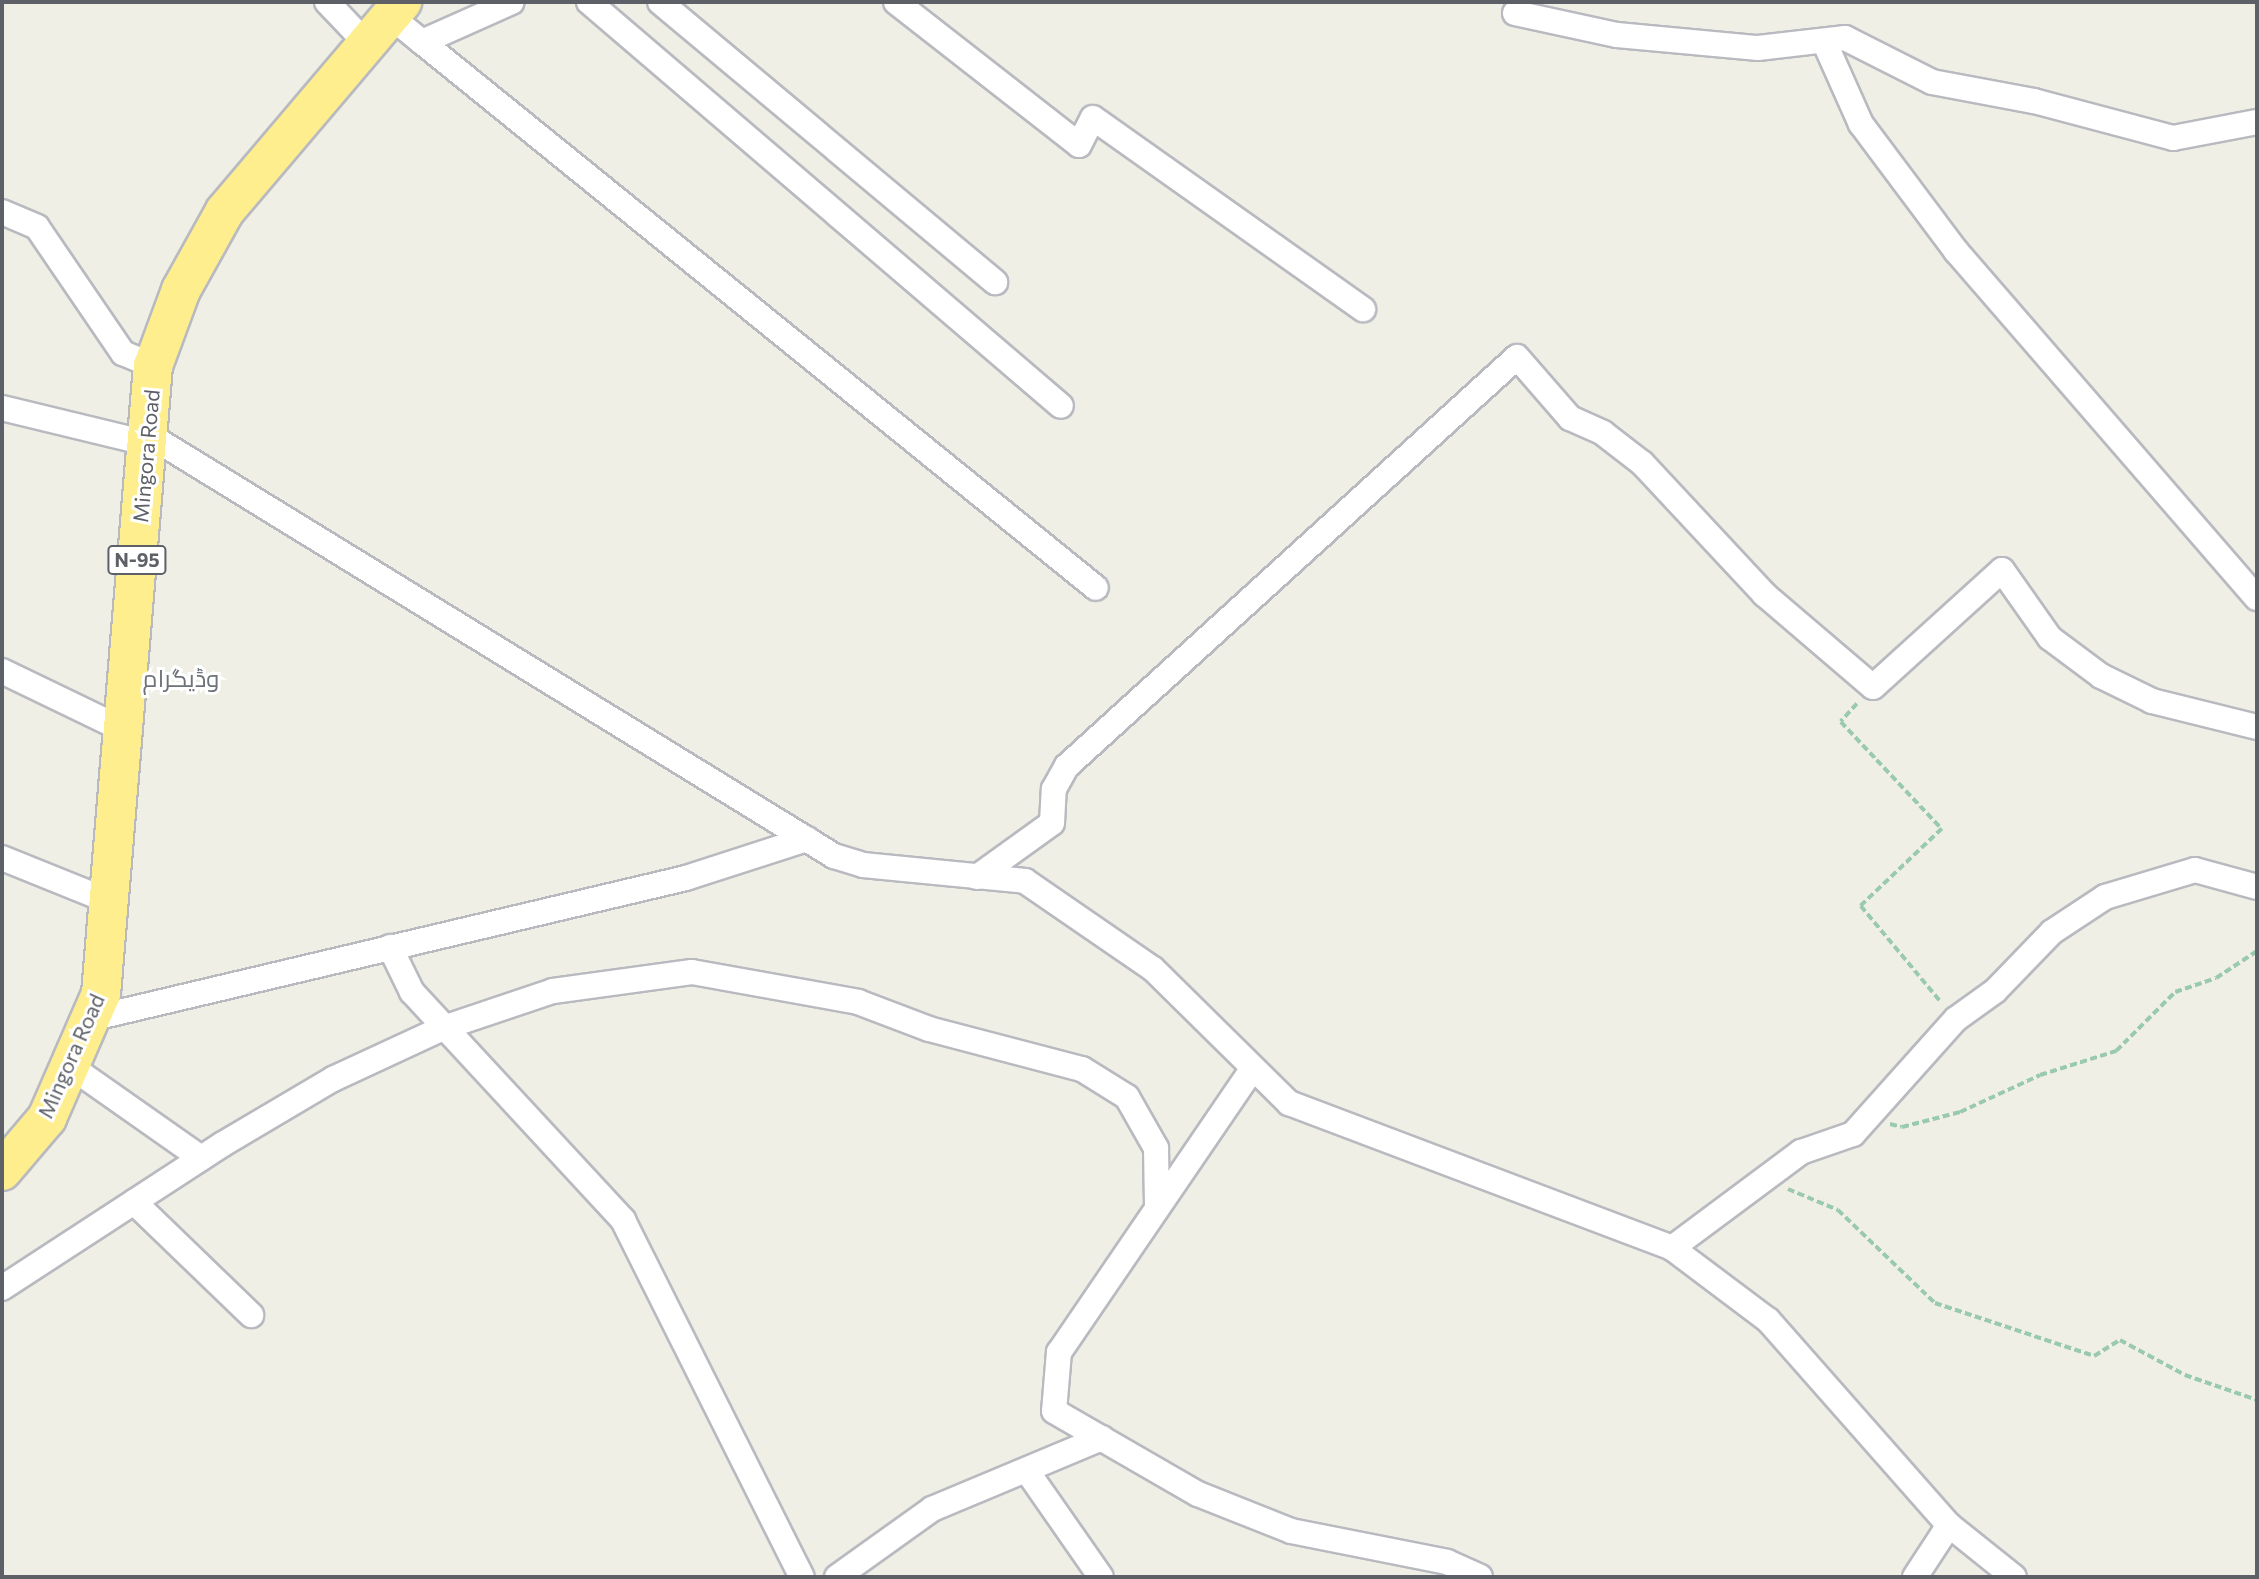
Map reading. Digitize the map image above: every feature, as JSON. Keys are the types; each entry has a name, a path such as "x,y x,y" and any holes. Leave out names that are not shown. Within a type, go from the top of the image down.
{"highway":[{"name":"Mingora Road","path":"2,1171 47,1118 101,994 151,440 153,366 181,290 225,211 386,20"}],"street":[{"path":"327,2 386,20 422,42 1096,588"},
{"path":"422,42 512,2"},
{"path":"589,2 1060,406"},
{"path":"660,2 995,282"},
{"path":"896,2 1079,145 1093,118 1363,309"},
{"path":"1515,13 1572,13 1758,48 1845,38 1932,82 2034,101 2173,138 2257,122"},
{"path":"1824,41 1861,124 1956,251 2257,598"},
{"path":"2,212 37,227 123,353 153,366"},
{"path":"977,877 1052,823 1054,789 1067,766 1517,357 1570,418 1603,433 1642,463 1764,594 1873,687 2002,570 2050,638 2101,676 2152,701 2257,727"},
{"path":"2,408 151,440 807,839 863,865 1025,881 1153,969 1251,1071 1289,1103 1672,1248 1768,1320 1949,1525 2014,1577"},
{"path":"2,671 124,730"},
{"path":"90,1019 686,878 807,839"},
{"path":"2,858 111,902"},
{"path":"1672,1248 1801,1153 1853,1134 1956,1019 1995,991 2052,932 2105,897 2195,870 2257,887"},
{"path":"390,947 412,992 623,1220 802,1577"},
{"path":"2,1288 201,1158 333,1079 443,1028 554,991 692,972 858,1002 929,1029 1082,1069 1127,1097 1157,1148 1157,1204"},
{"path":"70,1066 201,1158"},
{"path":"1251,1071 1157,1204 1059,1352 1054,1411 1198,1494 1291,1531 1447,1562 1480,1577"},
{"path":"134,1202 251,1315"},
{"path":"837,1577 932,1509 1102,1438"},
{"path":"1027,1471 1101,1577"},
{"path":"1915,1577 1949,1525"}],"path":[{"path":"1873,687 1841,722 1942,829 1861,906 1956,1019"},
{"path":"1868,1117 1902,1127 1948,1115 2116,1051 2175,992 2216,978 2257,951"},
{"path":"1764,1178 1838,1210 1935,1303 2094,1356 2120,1340 2185,1375 2257,1400"}],"district":[{"name":"وڈیگرام","path":"181,678"}]}
